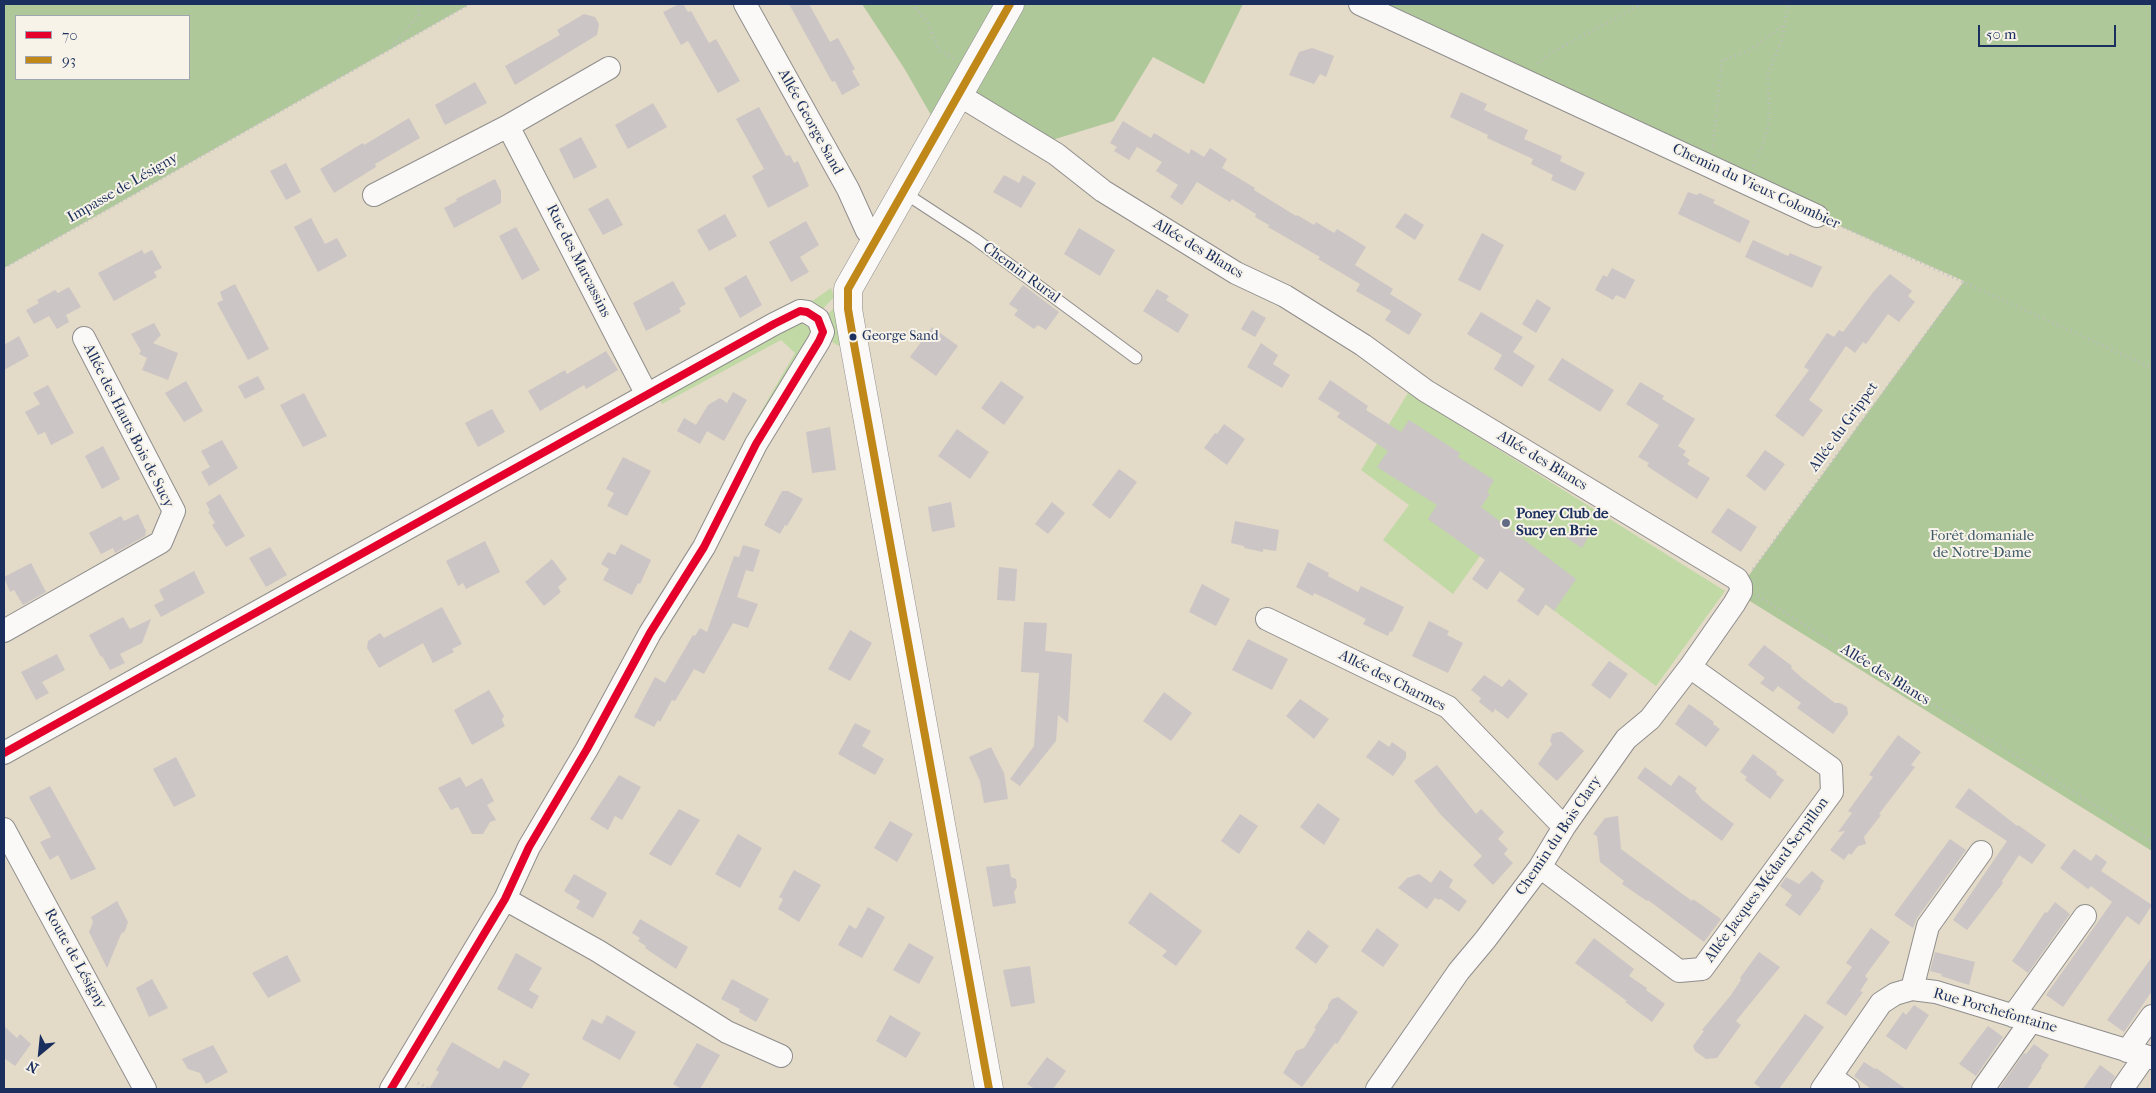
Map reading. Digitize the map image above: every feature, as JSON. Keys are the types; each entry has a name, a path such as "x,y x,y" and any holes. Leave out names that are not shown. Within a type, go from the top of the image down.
{"street":[{"name":"Allée George Sand","path":"745,4 848,189 866,230 878,236"},
{"path":"989,1089 848,309 848,289 1010,4"},
{"name":"Chemin du Vieux Colombier","path":"1360,4 1817,216"},
{"path":"374,195 508,126 609,68"},
{"name":"Allée des Blancs","path":"956,100 1056,154 1104,191 1236,273 1285,296 1362,345 1426,391 1737,579 1741,586"},
{"name":"Rue des Marcassins","path":"508,126 647,395"},
{"path":"4,753 800,311 807,312 818,319 823,332 819,341 756,444 704,547 650,633 587,749 528,847 505,899 391,1089"},
{"name":"Allée des Hauts Bois de Sucy","path":"4,631 161,542 174,511 84,338"},
{"name":"Chemin du Bois Clary","path":"1377,1089 1459,971 1486,940 1540,867 1564,827 1626,739 1650,719 1690,667 1734,604 1741,592 1741,586"},
{"name":"Allée des Charmes","path":"1267,619 1448,707 1564,827"},
{"name":"Allée Jacques Médard Serpillon","path":"1540,867 1679,971 1702,969 1832,792 1831,768 1690,667"},
{"name":"Route de Lésigny","path":"4,829 145,1089"},
{"path":"1912,989 1928,926 1981,852"},
{"path":"505,899 598,951 728,1032 781,1056"},
{"path":"1983,1089 2022,1018 2084,916"},
{"name":"Rue Porchefontaine","path":"1833,1085 1881,1003 1895,994 1912,989 1936,992 2142,1055"},
{"path":"2122,1089 2142,1055 2152,1016"}],"lane":[{"name":"Chemin Rural","path":"903,192 975,239 1136,358"}],"path":[{"path":"391,48 419,15 418,4"},
{"name":"Impasse de Lésigny","path":"4,268 470,4"},
{"path":"912,4 927,21 939,50 973,70"},
{"path":"1524,79 1547,55 1642,4"},
{"path":"1745,182 1761,149 1769,123 1768,73 1782,40 1788,4"},
{"path":"1709,166 1714,143 1722,60 1750,50 1785,25"},
{"name":"Chemin du Vieux Colombier","path":"1817,216 1965,281 2152,368"},
{"name":"Allée du Grippet","path":"1741,586 1965,281"},
{"name":"Allée des Blancs","path":"1741,586 2152,841"}],"green space":[{"path":"4,4 470,4 4,268"},
{"path":"862,4 1243,4 1204,84 1153,57 1114,121 1039,144 959,95 939,129 904,68"},
{"name":"Forêt domaniale de Notre-Dame","path":"1360,4 2152,4 2152,851 1745,598 1741,586 1964,281 1817,216"},
{"path":"831,288 834,297 820,312 808,304"},
{"path":"835,307 841,345 831,341 826,316"},
{"path":"806,317 815,333 754,436 748,434 795,353 781,340 662,404 659,398"},
{"name":"Poney Club de Sucy en Brie","path":"1408,393 1725,591 1656,686 1480,556 1453,594 1383,540 1409,505 1361,470"}],"building":[{"path":"683,4 688,12 691,11 709,43 716,39 740,81 718,93 688,41 681,45 663,12"},
{"path":"789,4 809,4 830,42 838,38 855,69 852,71 860,85 842,95 835,81 832,82"},
{"path":"584,14 595,17 599,24 597,35 515,85 505,66 560,35 557,30"},
{"path":"1312,48 1334,56 1326,77 1320,74 1314,84 1289,75 1299,52"},
{"path":"475,82 487,103 445,125 435,105"},
{"path":"1461,92 1487,104 1484,110 1528,130 1524,139 1562,156 1560,161 1585,173 1575,191 1551,180 1553,175 1531,164 1533,159 1487,138 1488,135 1450,117"},
{"path":"653,103 667,127 628,149 615,125"},
{"path":"759,107 786,156 790,155 794,163 798,161 809,186 768,208 752,176 764,169 736,119"},
{"path":"409,118 420,138 375,164 376,167 334,193 320,169"},
{"path":"1123,121 1151,138 1154,133 1189,154 1191,149 1204,157 1210,148 1227,159 1222,168 1255,188 1254,190 1296,216 1314,225 1316,222 1334,233 1337,229 1366,247 1355,265 1393,289 1390,294 1422,314 1409,335 1385,320 1391,311 1356,291 1360,284 1318,259 1320,257 1268,227 1269,225 1255,217 1256,214 1232,199 1230,202 1197,182 1182,205 1170,197 1178,185 1156,171 1162,162 1137,147 1129,160 1114,151 1117,147 1110,143"},
{"path":"581,137 597,167 574,179 559,149"},
{"path":"286,163 301,192 286,200 270,171"},
{"path":"1004,175 1019,183 1023,175 1036,183 1021,208 993,192"},
{"path":"495,179 501,191 501,203 454,228 444,208 457,201 456,199"},
{"path":"1688,192 1697,195 1699,193 1715,200 1713,203 1750,221 1740,243 1678,214"},
{"path":"608,198 623,225 603,235 588,209"},
{"path":"1405,213 1424,225 1415,240 1395,227"},
{"path":"725,214 737,236 709,251 697,230"},
{"path":"311,218 325,244 337,238 347,256 318,272 294,227"},
{"path":"806,221 819,245 800,257 809,272 791,282 769,242"},
{"path":"516,227 540,270 522,280 499,236"},
{"path":"1079,228 1115,250 1100,276 1064,254"},
{"path":"1482,233 1504,245 1480,291 1458,280"},
{"path":"1753,240 1788,256 1790,253 1822,267 1812,288 1745,257"},
{"path":"142,250 144,254 152,250 162,268 154,272 157,277 114,301 98,273"},
{"path":"1612,268 1635,280 1625,299 1616,295 1613,300 1595,290 1603,275 1607,277"},
{"path":"1890,274 1912,291 1908,296 1915,302 1899,322 1888,314 1866,344 1863,342 1855,353 1846,346 1809,400 1823,410 1803,437 1775,416 1809,370 1804,367 1827,333 1834,337 1839,330 1843,332 1874,291"},
{"path":"746,275 762,305 740,318 724,288"},
{"path":"673,281 686,304 679,308 681,312 646,331 633,303"},
{"path":"235,284 269,349 248,360 217,303 223,300 220,292"},
{"path":"1023,285 1059,312 1046,330 1038,325 1034,329 1014,315 1018,310 1009,304"},
{"path":"69,287 81,307 66,315 69,322 57,329 49,316 34,324 26,310 39,303 37,300 55,290 58,293"},
{"path":"1157,289 1169,296 1166,300 1189,315 1178,333 1143,311"},
{"path":"1537,299 1551,308 1536,333 1522,324"},
{"path":"1252,310 1266,318 1255,337 1241,329"},
{"path":"1481,312 1523,337 1513,352 1535,366 1522,387 1494,369 1502,355 1467,334"},
{"path":"154,323 161,335 153,343 178,353 168,380 142,370 147,358 139,354 141,351 131,334"},
{"path":"932,327 958,346 936,376 910,357"},
{"path":"19,336 29,356 4,370 4,345"},
{"path":"1261,343 1278,355 1273,364 1290,375 1282,388 1247,367"},
{"path":"606,351 618,370 586,389 584,385 540,411 528,391 565,370 567,374"},
{"path":"1562,358 1614,390 1600,412 1548,380"},
{"path":"258,376 265,389 245,399 238,386"},
{"path":"1330,380 1368,406 1366,410 1401,432 1409,420 1460,453 1458,457 1494,480 1487,492 1490,494 1481,507 1576,579 1554,611 1546,604 1538,616 1517,601 1525,589 1500,571 1487,590 1472,579 1485,560 1428,519 1437,505 1377,467 1388,451 1337,417 1340,413 1318,399"},
{"path":"186,381 203,411 184,422 165,393"},
{"path":"1001,381 1024,397 1004,425 981,408"},
{"path":"1640,382 1664,396 1662,399 1695,419 1678,446 1686,451 1683,455 1690,460 1687,464 1710,478 1697,499 1647,466 1649,463 1638,457 1659,425 1626,404"},
{"path":"48,385 74,433 51,445 45,432 38,435 25,412 40,404 33,393"},
{"path":"733,392 747,400 724,441 707,431 700,444 677,431 684,418 696,425 708,405 720,398 727,403"},
{"path":"304,393 327,436 303,447 280,405"},
{"path":"492,409 505,432 478,447 465,423"},
{"path":"1224,424 1245,439 1227,465 1204,448"},
{"path":"830,427 836,470 812,473 806,432"},
{"path":"957,429 989,452 970,479 938,456"},
{"path":"222,440 238,468 209,486 201,472 210,467 201,451"},
{"path":"103,446 120,479 102,489 85,456"},
{"path":"1765,450 1785,464 1765,491 1746,476"},
{"path":"623,457 651,471 627,516 607,506 614,493 606,489"},
{"path":"1119,469 1137,482 1110,519 1092,505"},
{"path":"782,491 788,491 803,499 780,534 764,525"},
{"path":"220,494 245,536 226,547 212,525 215,523 208,512 210,511 206,503"},
{"path":"951,502 955,527 932,532 928,507"},
{"path":"1052,502 1065,513 1048,534 1035,524"},
{"path":"1728,508 1757,527 1741,552 1711,532"},
{"path":"138,514 146,531 145,536 115,553 113,548 101,554 89,533 121,516 124,521"},
{"path":"1235,521 1279,530 1276,551 1263,549 1263,552 1231,543"},
{"path":"1575,522 1591,532 1582,548 1565,537"},
{"path":"485,541 500,572 466,589 463,583 458,586 446,561"},
{"path":"621,544 651,560 640,584 638,583 632,595 603,580 609,569 601,564 608,552 615,555"},
{"path":"743,545 760,550 753,572 746,570 737,597 758,604 748,628 733,623 704,674 694,669 675,701 672,700 660,722 658,720 654,727 634,717 655,677 665,683 693,635 695,636 700,628 707,632 734,556 739,557"},
{"path":"270,547 287,575 266,587 249,558"},
{"path":"552,559 567,579 558,587 561,592 544,606 525,582"},
{"path":"1308,562 1329,573 1328,576 1358,592 1361,586 1404,607 1392,632 1390,631 1388,636 1363,624 1366,619 1314,593 1313,596 1296,587"},
{"path":"31,563 46,592 23,605 14,590 10,592 4,577"},
{"path":"999,567 1017,569 1015,601 997,600"},
{"path":"194,571 205,593 161,617 154,605 164,600 159,590"},
{"path":"1202,584 1230,599 1216,626 1189,612"},
{"path":"442,607 462,644 452,649 454,652 433,663 423,643 379,668 367,648 368,641 380,633 384,638"},
{"path":"123,617 130,629 151,619 142,643 120,654 125,663 110,670 89,635"},
{"path":"1429,621 1449,631 1447,635 1463,643 1448,673 1412,656"},
{"path":"1024,622 1047,623 1045,651 1072,654 1068,723 1058,715 1056,741 1020,786 1010,779 1034,746 1039,673 1021,672"},
{"path":"850,630 872,643 850,681 828,669"},
{"path":"1248,639 1288,659 1272,690 1232,670"},
{"path":"1764,645 1792,666 1791,668 1802,678 1835,703 1840,703 1847,707 1848,714 1833,734 1797,708 1801,703 1778,686 1773,692 1760,683 1765,678 1748,665"},
{"path":"57,654 65,670 42,682 49,693 36,700 21,672"},
{"path":"1609,661 1628,674 1610,699 1591,685"},
{"path":"1484,675 1502,687 1509,679 1528,694 1508,719 1495,709 1493,713 1479,702 1481,698 1471,690"},
{"path":"489,690 504,716 502,720 505,726 472,745 454,710"},
{"path":"1164,692 1192,713 1171,741 1143,721"},
{"path":"1300,699 1329,719 1314,739 1286,716"},
{"path":"1689,704 1714,722 1713,724 1720,729 1706,747 1675,724"},
{"path":"855,723 871,731 862,746 884,759 875,775 838,754"},
{"path":"1562,732 1584,751 1557,781 1538,764 1552,744 1550,741 1552,734"},
{"path":"1898,735 1921,752 1911,765 1915,767 1864,837 1866,844 1858,846 1844,860 1830,850 1845,831 1838,832 1852,813 1848,811 1873,777 1869,775"},
{"path":"1379,740 1389,747 1392,742 1406,752 1406,758 1393,776 1366,757"},
{"path":"991,747 1004,773 1008,799 984,803 980,781 969,757"},
{"path":"1753,754 1777,772 1776,774 1784,780 1770,799 1745,780 1747,777 1740,772"},
{"path":"176,757 196,796 174,807 153,769"},
{"path":"1437,765 1476,814 1481,809 1504,832 1498,839 1508,849 1504,854 1513,863 1493,885 1473,865 1482,856 1441,815 1414,781"},
{"path":"1645,767 1671,786 1679,775 1697,788 1695,791 1702,800 1734,824 1722,841 1637,778"},
{"path":"619,775 641,787 622,820 615,816 608,830 590,819"},
{"path":"460,777 466,787 482,778 494,801 487,805 496,820 490,822 483,834 472,834 458,807 451,810 438,788"},
{"path":"50,786 96,869 71,880 58,855 50,860 40,842 51,837 29,797"},
{"path":"1969,788 2017,826 2046,845 2032,864 2019,855 2002,881 2003,883 1967,930 1953,920 2007,841 1955,807"},
{"path":"1318,803 1340,819 1324,845 1300,827"},
{"path":"679,809 700,820 671,866 649,854"},
{"path":"1240,814 1258,826 1239,854 1221,841"},
{"path":"1618,816 1621,849 1692,901 1693,899 1721,919 1704,942 1648,900 1622,884 1624,881 1600,862 1597,836 1593,834 1605,818"},
{"path":"890,821 913,834 897,862 874,848"},
{"path":"738,834 762,848 740,888 715,874"},
{"path":"1950,839 1966,850 1917,918 1913,928 1894,915"},
{"path":"2074,849 2091,861 2096,854 2107,862 2101,871 2152,905 2139,925 2127,916 2063,1007 2046,995 2112,902 2091,886 2088,889 2060,868"},
{"path":"1009,864 1011,877 1016,879 1017,887 1014,892 1016,903 993,907 986,867"},
{"path":"794,870 821,885 799,922 778,909 783,899 779,897"},
{"path":"1440,870 1453,880 1449,887 1467,901 1459,912 1441,899 1435,898 1427,909 1398,888 1407,878 1419,874 1431,883"},
{"path":"1812,871 1824,881 1800,916 1785,905 1792,895 1780,886 1786,877 1799,884"},
{"path":"574,874 607,893 593,918 576,908 580,901 564,891"},
{"path":"1150,892 1202,931 1176,966 1162,956 1167,951 1128,923"},
{"path":"117,901 128,922 107,968 89,932 93,922 91,917"},
{"path":"2055,902 2070,914 2028,973 2012,961 2045,912 2047,913"},
{"path":"868,907 885,917 862,958 838,945 849,925 856,929"},
{"path":"640,919 688,947 676,969 645,948 646,946 638,941 640,938 632,933"},
{"path":"1377,928 1399,945 1383,967 1361,951"},
{"path":"1871,928 1890,942 1865,976 1868,979 1860,991 1863,992 1846,1016 1826,1003 1852,967 1846,963"},
{"path":"1308,930 1329,946 1316,964 1295,948"},
{"path":"1594,938 1634,969 1629,976 1647,988 1646,990 1665,1004 1652,1022 1575,963"},
{"path":"909,943 934,957 919,984 893,970"},
{"path":"1759,952 1780,967 1736,1021 1741,1025 1717,1058 1706,1059 1695,1051 1693,1046 1704,1031 1702,1030 1731,995 1741,980 1740,978"},
{"path":"1935,952 1975,962 1969,985 1930,971"},
{"path":"516,953 542,968 529,990 539,996 532,1009 497,989"},
{"path":"287,955 301,981 268,998 252,973"},
{"path":"2152,957 2152,991 2124,1032 2107,1020"},
{"path":"1030,966 1035,1003 1011,1007 1003,970"},
{"path":"152,979 168,1008 149,1017 136,988"},
{"path":"732,979 769,999 756,1022 739,1012 740,1009 721,999"},
{"path":"1338,997 1358,1012 1337,1044 1335,1043 1302,1087 1283,1073 1296,1051 1304,1048 1332,999"},
{"path":"1914,1005 1929,1015 1906,1050 1886,1036 1903,1012 1906,1015"},
{"path":"1805,1014 1824,1027 1779,1089 1762,1089 1754,1083"},
{"path":"607,1015 636,1032 620,1060 582,1039 592,1019 602,1024"},
{"path":"890,1015 921,1033 906,1058 876,1041"},
{"path":"4,1026 17,1038 20,1034 31,1044 15,1066 4,1058"},
{"path":"1988,1026 2003,1037 1976,1076 1959,1064"},
{"path":"452,1042 499,1069 504,1060 530,1074 521,1089 429,1089 439,1072 436,1070"},
{"path":"697,1043 720,1055 700,1089 682,1089 673,1084"},
{"path":"2034,1044 2049,1055 2027,1089 1999,1089 2024,1053 2026,1054"},
{"path":"213,1045 228,1072 206,1084 200,1073 188,1069 182,1059"},
{"path":"1047,1057 1066,1071 1053,1089 1035,1089 1027,1084"},
{"path":"1864,1062 1906,1089 1871,1089 1854,1076"},
{"path":"2100,1065 2115,1076 2109,1089 2083,1089"}],"transit line":[{"name":"93","path":"989,1089 854,344 848,309 848,289 1010,4"},
{"name":"70","path":"4,753 774,324 800,311 807,312 818,319 823,332 819,341 756,444 704,547 650,633 587,749 529,847 505,899 391,1089"}],"place":[{"name":"George Sand","path":"853,337"},
{"name":"Poney Club de Sucy en Brie","path":"1506,523"}]}
